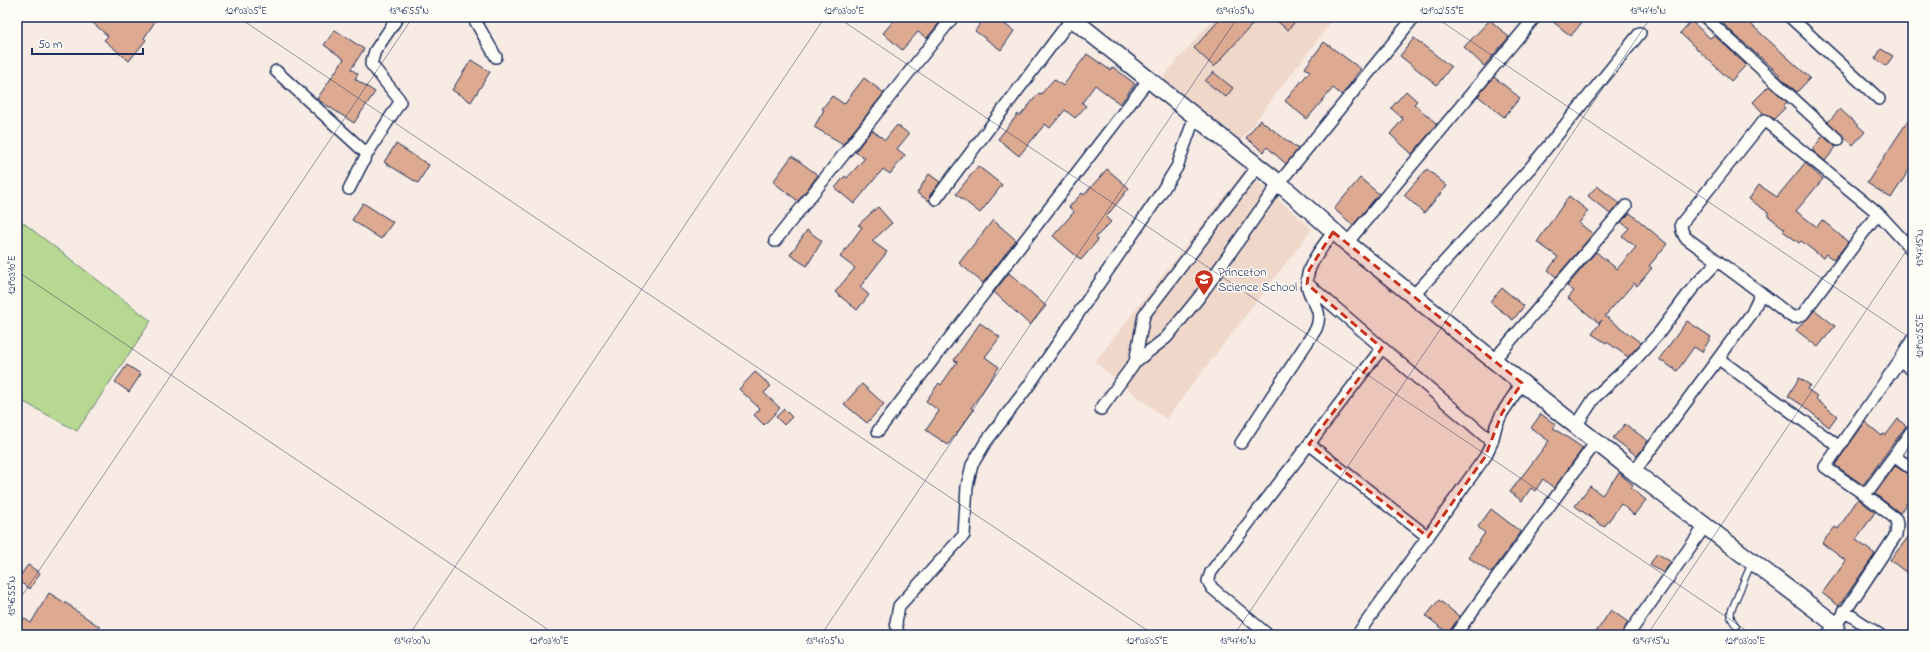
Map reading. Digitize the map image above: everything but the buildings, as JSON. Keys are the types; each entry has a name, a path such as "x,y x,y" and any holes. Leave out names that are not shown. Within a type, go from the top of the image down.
{"street":[{"path":"349,189 367,154 400,102 372,64 375,51 398,17"},
{"path":"473,17 496,57"},
{"path":"775,240 953,17"},
{"path":"1101,409 1135,362 1166,338 1200,296 1279,184 1414,17"},
{"path":"1347,243 1535,17"},
{"path":"1705,17 1838,140"},
{"path":"1790,17 1879,99"},
{"path":"936,199 1071,18 1258,166 1333,232 1413,296 1634,472 1752,562 1837,624 1880,635"},
{"path":"1413,296 1531,167 1640,33"},
{"path":"276,71 367,154"},
{"path":"878,432 1149,79"},
{"path":"898,635 896,622 899,606 964,535 967,486 972,465 985,443 1027,388 1157,199 1177,167 1195,116"},
{"path":"1878,213 1802,314 1797,317 1792,317 1685,237 1681,224 1764,120 1878,213 1913,251"},
{"path":"1135,362 1144,314 1258,166"},
{"path":"1494,360 1626,206"},
{"path":"1240,443 1316,330 1319,321 1318,310 1307,284 1309,270 1333,232"},
{"path":"1576,426 1595,397 1632,363 1659,333 1692,289 1718,261"},
{"path":"1307,284 1492,442"},
{"path":"1634,472 1752,313 1761,294"},
{"path":"1837,624 1896,535 1897,525 1896,519 1865,495 1824,467 1900,360 1913,338"},
{"path":"1268,635 1212,588 1208,581 1211,572 1382,348"},
{"path":"1719,359 1838,446"},
{"path":"1900,360 1913,371"},
{"path":"1357,635 1485,457 1502,413 1522,383"},
{"path":"1865,495 1913,429"},
{"path":"1455,635 1596,442"},
{"path":"1309,444 1428,537"},
{"path":"1894,456 1913,470"},
{"path":"1628,635 1705,526"}],"lane":[{"path":"1736,626 1731,618 1731,611 1752,562"}],"highlighted area":[{"path":"1333,232 1522,383 1502,413 1485,457 1428,537 1309,444 1382,348 1307,284 1309,270"}],"shaded area":[{"path":"1215,17 1335,17 1241,140 1162,78"},
{"name":"Princeton Science School","path":"1245,170 1312,229 1166,419 1095,362"}],"green space":[{"path":"17,218 151,321 77,431 22,401 17,408"}],"place":[{"name":"Princeton Science School","path":"1204,296"}]}
